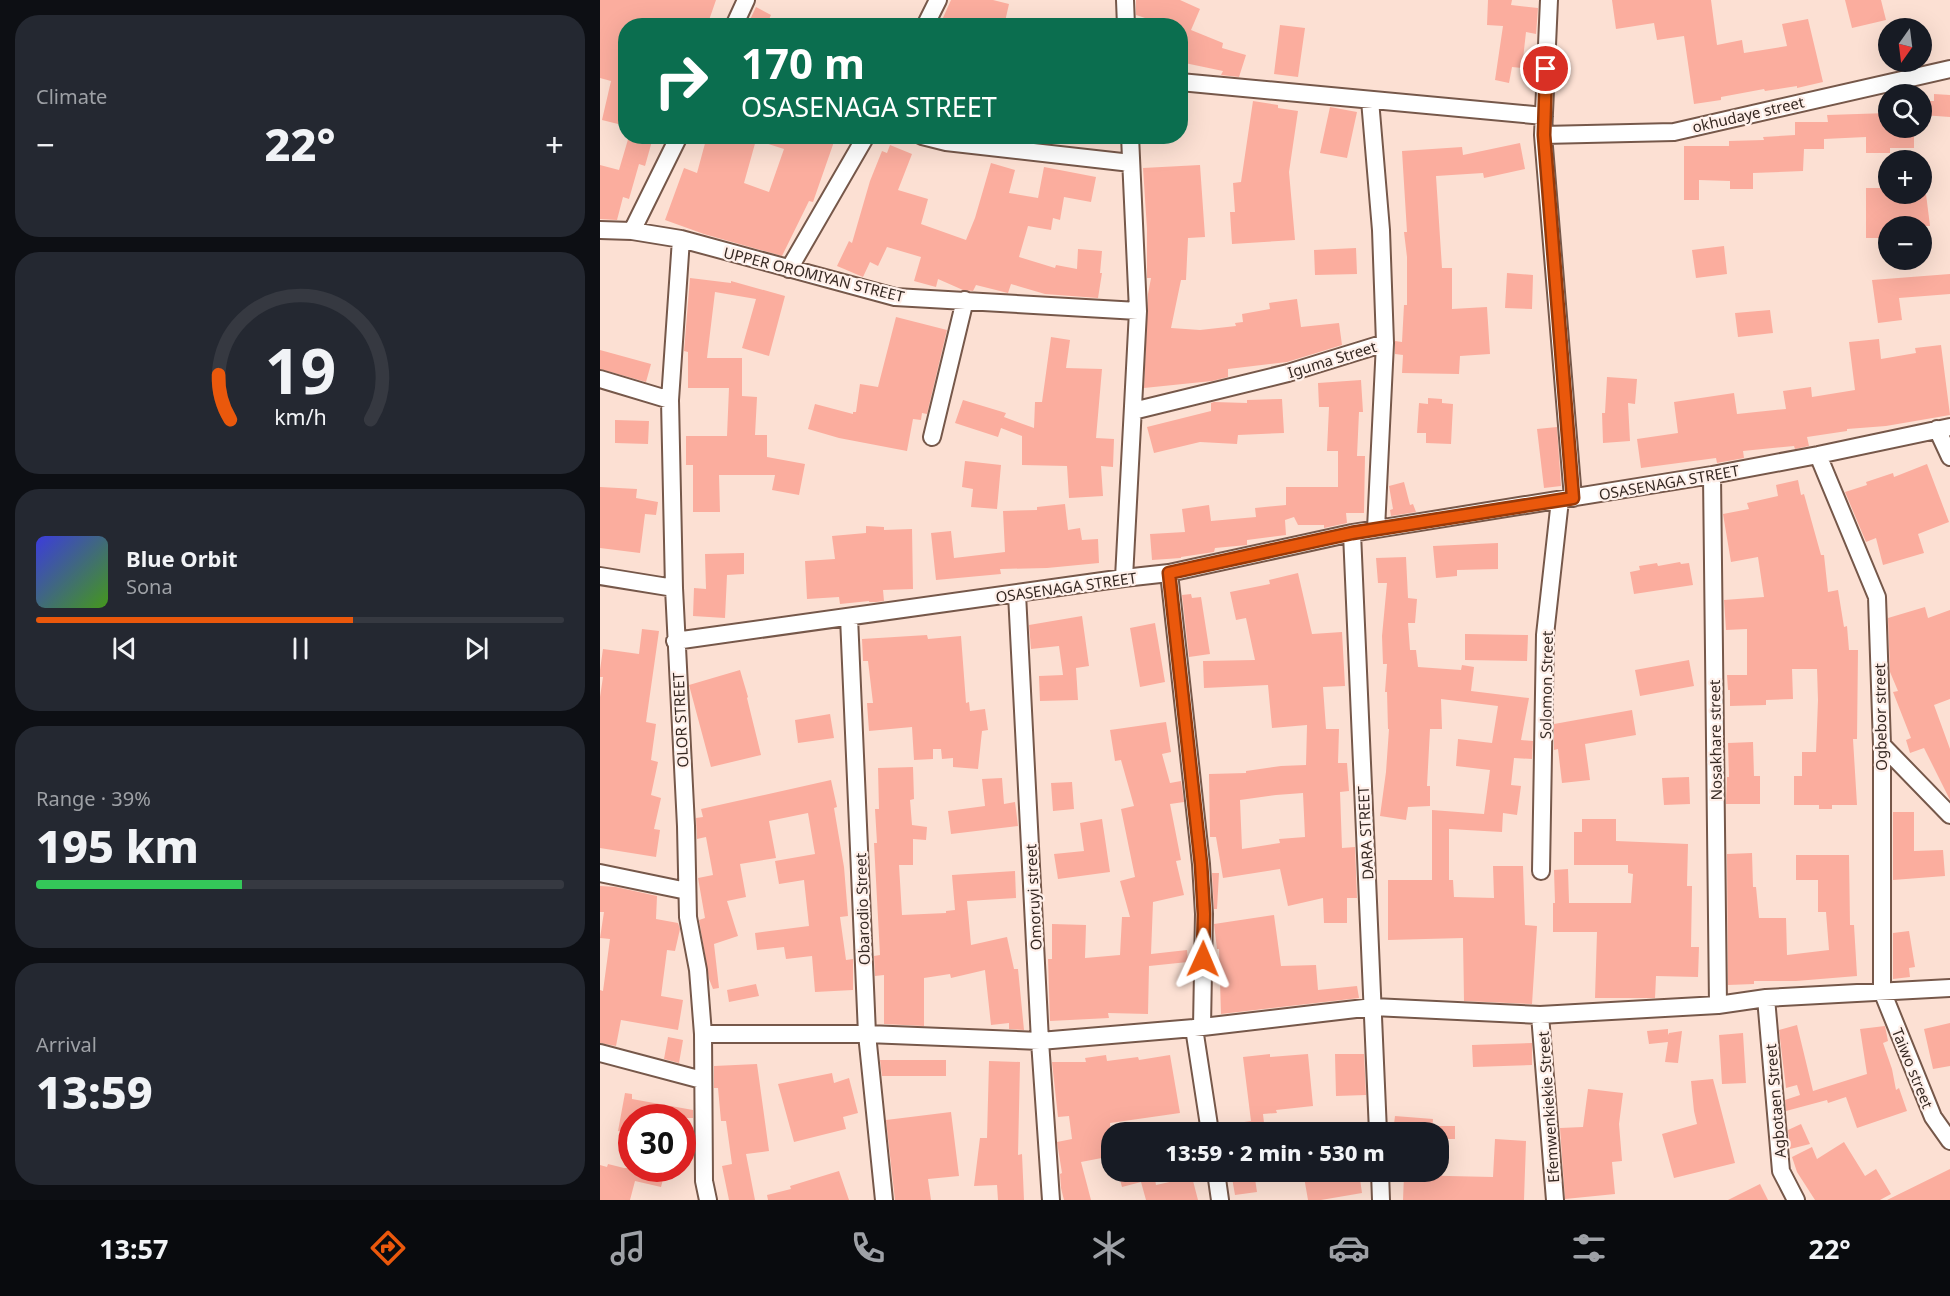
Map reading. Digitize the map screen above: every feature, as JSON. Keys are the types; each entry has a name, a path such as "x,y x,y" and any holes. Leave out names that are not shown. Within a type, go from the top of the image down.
{"street":[{"path":"738,18 746,0"},
{"path":"929,18 938,0"},
{"path":"1125,0 1126,18"},
{"name":"Solomon Street","path":"1541,871 1545,635 1567,499 1544,135 1549,0"},
{"name":"okhudaye street","path":"1544,135 1674,132 1950,69"},
{"path":"1188,83 1544,116"},
{"path":"1370,100 1381,230 1385,343"},
{"path":"632,231 675,144"},
{"path":"789,269 861,144"},
{"path":"964,144 1131,163"},
{"path":"1124,578 1138,312 1130,144"},
{"name":"UPPER OROMIYAN STREET","path":"600,230 632,231 681,239 895,297 1138,312"},
{"name":"OLOR STREET","path":"681,239 670,400 675,641 686,826 688,916 698,969 703,1034 704,1181 708,1200"},
{"path":"932,437 965,300"},
{"name":"Iguma Street","path":"1133,411 1288,373 1385,343 1376,529"},
{"path":"600,380 670,400"},
{"path":"1944,428 1950,457"},
{"name":"OSASENAGA STREET","path":"675,641 1169,573 1352,533 1712,475 1944,428"},
{"name":"Ogbebor street","path":"1818,455 1877,597 1882,745 1882,991"},
{"name":"Nosakhare street","path":"1712,475 1718,1005"},
{"name":"DARA STREET","path":"1352,533 1378,1122"},
{"path":"1169,573 1202,874 1204,914 1198,1027 1209,1122"},
{"path":"600,576 674,588"},
{"name":"Omoruyi street","path":"1017,594 1040,1041 1051,1200"},
{"name":"Obarodio Street","path":"849,617 867,1034 884,1200"},
{"path":"1882,745 1950,815"},
{"path":"600,873 687,891"},
{"path":"703,1034 867,1034 1040,1041 1198,1027 1372,1007 1540,1015 1718,1005 1766,998 1950,988"},
{"name":"Taiwo street","path":"1882,991 1933,1117 1950,1142"},
{"name":"Agbotaen Street","path":"1766,998 1781,1171 1797,1200"},
{"name":"Efemwenkiekie Street","path":"1540,1015 1555,1200"},
{"path":"600,1053 702,1080"},
{"path":"1217,1182 1220,1200"},
{"path":"1380,1182 1381,1200"}],"building":[{"path":"600,0 716,0 710,18 618,18 618,124 602,120 611,81 600,78"},
{"path":"951,0 993,0 1009,4 1006,18 943,18"},
{"path":"1136,0 1180,0 1200,9 1191,30 1223,43 1222,48 1246,55 1239,77 1221,75 1223,71 1188,64 1188,18 1145,18 1136,15"},
{"path":"1488,0 1512,0 1511,5 1538,8 1536,34 1526,32 1522,68 1512,67 1509,83 1495,80 1503,26 1487,25"},
{"path":"1612,0 1711,0 1717,45 1742,40 1744,53 1787,46 1782,24 1808,19 1823,82 1797,88 1797,86 1765,91 1764,89 1694,104 1684,36 1657,40 1654,23 1616,29"},
{"path":"1845,0 1881,0 1886,18 1878,18 1878,22 1852,28"},
{"path":"756,7 771,15 770,18 751,18"},
{"path":"1280,25 1305,28 1298,77 1274,74"},
{"path":"1934,94 1950,95 1950,117 1932,116 1932,101 1934,101"},
{"path":"1253,101 1298,111 1289,172 1295,240 1232,244 1230,212 1235,212 1233,183 1241,182"},
{"path":"1330,107 1357,112 1347,158 1320,153"},
{"path":"1878,113 1878,138 1914,138 1914,148 1890,148 1890,150 1878,150 1878,153 1866,153 1866,137 1824,139 1824,149 1804,149 1803,171 1753,173 1753,189 1730,189 1730,181 1699,180 1699,200 1684,200 1684,146 1729,146 1729,141 1764,140 1763,137 1795,135 1795,122 1828,122 1827,115"},
{"path":"1520,143 1525,169 1484,178 1483,173 1436,176 1442,268 1452,268 1452,309 1487,307 1490,354 1460,356 1459,374 1402,373 1403,355 1395,354 1395,341 1402,342 1404,305 1407,305 1407,257 1404,232 1407,232 1402,151 1462,147 1463,155"},
{"path":"627,144 651,144 645,166 639,164 629,199 623,197 617,220 600,219 600,165 619,170"},
{"path":"705,144 755,144 744,183 769,192 784,149 768,144 833,144 813,202 809,201 782,256 704,234 665,220 684,168 697,173"},
{"path":"890,145 912,154 898,190 928,199 921,224 966,240 991,163 1015,170 1009,193 1038,198 1044,167 1096,177 1091,202 1064,197 1060,220 1053,218 1051,230 1028,226 1019,257 1055,268 1056,265 1077,269 1078,249 1102,251 1100,273 1102,273 1098,298 1045,294 1011,284 1008,293 976,285 973,291 963,290 938,279 936,287 914,281 921,257 887,247 878,266 870,262 863,277 837,266 849,241 852,243 870,181 882,151 887,153"},
{"path":"1200,165 1205,237 1188,238 1186,280 1181,280 1171,328 1200,330 1236,326 1235,323 1243,322 1242,314 1270,309 1269,303 1297,299 1301,327 1339,323 1342,345 1287,362 1228,369 1228,377 1212,381 1144,388 1148,294 1151,278 1147,278 1143,168"},
{"path":"1866,188 1878,188 1878,204 1927,204 1929,216 1878,216 1878,238 1866,238"},
{"path":"1724,246 1727,274 1696,278 1692,250"},
{"path":"1356,248 1357,274 1315,275 1314,250"},
{"path":"1507,273 1533,275 1532,309 1505,308"},
{"path":"1950,274 1950,294 1899,298 1902,320 1878,323 1872,280"},
{"path":"690,278 731,283 731,281 785,296 769,356 742,348 756,299 715,292 707,358 742,358 742,396 757,397 755,435 767,435 767,457 805,464 799,495 772,490 775,475 719,475 720,512 693,512 693,465 686,465 686,436 727,436 729,388 688,388 688,352 684,351"},
{"path":"1770,310 1773,333 1738,337 1735,313"},
{"path":"896,317 947,330 927,414 922,413 921,420 913,419 907,451 839,438 808,429 815,404 853,414 856,412 860,384 878,387"},
{"path":"1051,337 1070,340 1066,368 1102,369 1096,438 1114,439 1113,467 1101,466 1103,496 1069,498 1067,466 1022,465 1022,436 1001,428 998,437 955,423 963,400 1006,413 1004,417 1034,428 1035,402 1042,402"},
{"path":"1879,339 1881,359 1916,353 1915,348 1941,345 1950,415 1886,426 1847,429 1847,431 1807,437 1809,446 1795,449 1794,446 1743,451 1744,458 1717,463 1716,458 1641,468 1637,439 1678,433 1674,402 1734,393 1737,414 1786,409 1783,391 1811,387 1812,397 1855,390 1849,342"},
{"path":"600,350 651,364 646,382 600,369"},
{"path":"1607,377 1637,379 1635,404 1628,403 1630,441 1603,443 1602,413 1605,413"},
{"path":"1361,380 1363,412 1359,412 1357,456 1365,456 1364,513 1346,513 1347,523 1324,528 1324,525 1298,525 1294,517 1285,520 1286,535 1247,540 1247,545 1215,548 1214,552 1152,560 1150,534 1185,532 1182,509 1209,505 1211,521 1256,517 1255,508 1286,505 1286,487 1338,487 1338,451 1327,451 1329,407 1319,407 1318,383"},
{"path":"1428,398 1442,399 1442,403 1453,404 1451,444 1426,443 1426,433 1417,433 1419,403 1428,404"},
{"path":"1282,399 1284,433 1238,435 1237,444 1200,442 1154,453 1147,427 1211,411 1211,403 1214,402 1247,403 1247,400"},
{"path":"615,420 649,421 648,444 615,443"},
{"path":"1557,427 1561,486 1544,488 1537,429"},
{"path":"965,461 1001,465 997,509 971,507 973,489 962,487"},
{"path":"1927,464 1949,522 1918,534 1924,553 1883,565 1876,538 1866,542 1845,492 1867,485 1866,482 1893,473 1894,477"},
{"path":"1798,480 1821,555 1824,555 1828,592 1838,590 1844,627 1847,626 1849,650 1858,650 1857,739 1853,739 1857,805 1832,805 1832,809 1819,809 1819,805 1794,805 1794,776 1802,776 1802,752 1816,752 1817,669 1792,669 1793,699 1766,700 1766,705 1730,706 1730,690 1728,690 1727,675 1747,675 1747,629 1726,630 1724,600 1764,597 1758,557 1731,562 1723,514 1749,509 1747,503 1778,496 1776,485"},
{"path":"1404,482 1410,505 1413,504 1416,512 1391,516 1390,510 1393,509 1389,486"},
{"path":"600,487 637,489 636,498 658,502 656,515 645,514 640,553 600,548"},
{"path":"1065,504 1068,530 1080,528 1082,540 1098,539 1099,563 1047,568 1000,569 1001,574 936,580 931,533 951,531 954,558 1005,552 1003,511 1037,510 1037,507"},
{"path":"866,526 884,527 884,530 912,529 913,589 883,590 884,601 876,602 840,604 839,597 807,599 805,561 835,559 832,536 866,533"},
{"path":"1498,543 1498,569 1457,570 1457,576 1436,578 1433,546"},
{"path":"744,553 744,574 727,575 725,618 693,616 694,588 706,589 705,554"},
{"path":"1406,557 1408,598 1417,599 1415,623 1408,623 1410,650 1416,650 1418,667 1461,670 1462,665 1474,667 1471,691 1529,698 1521,740 1533,741 1532,759 1514,758 1511,785 1521,786 1517,815 1503,813 1502,832 1449,829 1449,880 1453,880 1454,897 1494,898 1493,866 1523,866 1525,925 1537,926 1532,1004 1464,1001 1463,938 1388,940 1388,880 1432,880 1432,810 1484,814 1490,770 1456,766 1458,739 1492,743 1498,706 1441,699 1442,729 1430,729 1427,786 1430,786 1430,806 1408,807 1406,820 1380,816 1389,729 1387,692 1385,692 1387,664 1383,664 1382,636 1387,583 1378,583 1376,558"},
{"path":"1680,562 1681,564 1689,563 1693,585 1634,594 1630,572 1640,570 1639,566 1657,563 1658,566"},
{"path":"1298,573 1312,634 1342,632 1345,686 1323,687 1326,729 1339,729 1338,763 1347,763 1349,791 1340,792 1342,848 1355,847 1357,898 1347,898 1347,923 1324,923 1323,898 1288,906 1280,869 1223,878 1216,837 1210,837 1209,774 1246,773 1246,771 1281,766 1306,765 1307,725 1272,728 1268,685 1204,688 1203,661 1255,660 1246,618 1236,620 1230,592 1270,584 1269,580","holes":["1303,793 1305,837 1279,839 1280,843 1242,849 1240,800"]},
{"path":"1191,594 1192,598 1201,597 1210,654 1189,657 1182,595"},
{"path":"1925,607 1928,618 1950,610 1950,699 1934,705 1950,749 1950,800 1924,748 1910,753 1906,740 1911,738 1893,692 1898,691 1890,672 1888,618"},
{"path":"1082,616 1089,666 1076,668 1078,700 1040,701 1039,676 1063,675 1059,646 1031,649 1029,625"},
{"path":"1155,623 1165,682 1140,687 1130,628"},
{"path":"642,629 659,631 646,722 656,724 651,760 658,762 651,795 661,798 654,829 660,830 656,857 600,848 600,697 603,677 600,677 600,670 603,649 639,654"},
{"path":"1465,634 1528,635 1527,661 1465,660"},
{"path":"927,635 928,639 961,636 966,703 969,702 970,711 985,709 988,730 982,731 978,769 953,767 953,758 942,759 941,749 933,749 933,759 914,760 912,727 869,731 867,703 873,703 868,661 863,661 862,639"},
{"path":"1689,660 1694,686 1640,696 1635,670"},
{"path":"740,670 761,755 711,767 689,685"},
{"path":"1632,710 1636,735 1585,744 1590,780 1562,783 1558,749 1554,750 1554,724"},
{"path":"830,714 834,738 798,743 795,720"},
{"path":"1166,722 1171,752 1162,754 1170,783 1181,781 1184,802 1170,804 1181,860 1176,861 1184,895 1153,902 1151,954 1187,950 1188,962 1149,966 1148,1014 1108,1013 1109,1018 1050,1021 1048,959 1052,959 1052,924 1086,925 1085,958 1120,955 1122,917 1130,917 1120,881 1135,877 1121,809 1134,806 1121,760 1115,761 1110,730"},
{"path":"1753,742 1754,776 1760,776 1760,804 1726,804 1727,777 1729,777 1728,743"},
{"path":"913,767 914,799 910,800 912,825 927,827 926,840 913,839 913,865 899,865 902,915 946,913 946,911 955,910 952,875 1015,871 1016,898 967,901 971,945 1007,937 1014,969 1018,969 1024,1030 1009,1029 1009,1023 991,1025 985,970 951,978 950,974 924,978 924,1026 884,1024 884,975 875,976 874,956 880,955 874,843 877,843 875,809 879,809 878,768"},
{"path":"1689,777 1690,804 1664,805 1662,778"},
{"path":"1002,778 1004,804 1015,802 1018,826 951,834 948,811 985,806 982,779"},
{"path":"831,780 837,807 834,808 844,867 848,916 840,917 846,960 853,959 853,990 815,992 812,956 786,959 784,947 757,950 755,933 809,926 804,880 779,884 775,861 815,854 808,813 769,821 776,858 740,864 746,897 727,901 738,936 714,944 719,988 713,989 709,979 699,920 705,918 698,878 713,875 706,837 697,839 696,818 703,817 701,809"},
{"path":"1072,782 1074,809 1053,811 1051,783"},
{"path":"1893,812 1914,812 1914,851 1943,850 1945,876 1893,880"},
{"path":"1102,819 1110,872 1058,879 1054,854 1084,851 1080,823"},
{"path":"1582,819 1616,819 1616,841 1688,844 1687,886 1692,886 1691,947 1699,947 1698,977 1656,976 1655,998 1595,998 1597,932 1553,932 1554,870 1568,869 1569,903 1631,903 1633,874 1628,873 1628,865 1574,865 1574,832 1582,832"},
{"path":"1752,853 1753,887 1756,887 1759,918 1786,918 1787,955 1829,950 1826,912 1818,912 1818,880 1796,880 1796,855 1849,855 1850,925 1854,925 1857,976 1796,981 1754,981 1754,984 1728,985 1727,854"},
{"path":"1212,873 1219,873 1217,909 1214,909"},
{"path":"600,886 657,896 656,919 678,923 680,929 675,951 667,950 661,996 683,1000 678,1030 621,1020 616,1046 600,1043 600,990 603,991 610,939 600,938 604,912 600,912"},
{"path":"1274,915 1281,966 1316,965 1318,990 1357,986 1359,998 1221,1014 1219,949 1217,949 1214,924"},
{"path":"1909,931 1915,967 1909,968 1910,977 1893,979 1893,933"},
{"path":"756,984 759,996 729,1002 727,990"},
{"path":"1950,1023 1950,1066 1933,1069 1924,1029"},
{"path":"1797,1025 1813,1091 1867,1074 1860,1029 1885,1026 1888,1041 1883,1043 1896,1090 1899,1088 1907,1111 1857,1128 1846,1097 1786,1111 1785,1100 1800,1095 1797,1085 1786,1088 1779,1030"},
{"path":"1668,1029 1668,1035 1682,1031 1678,1063 1665,1062 1668,1042 1649,1044 1647,1031"},
{"path":"1743,1033 1746,1083 1722,1084 1719,1035"},
{"path":"668,1037 683,1040 679,1063 664,1059"},
{"path":"1532,1043 1532,1065 1473,1067 1472,1045"},
{"path":"1308,1054 1313,1106 1276,1110 1277,1113 1263,1114 1264,1122 1244,1122 1251,1121 1243,1057"},
{"path":"1335,1054 1364,1054 1366,1095 1336,1096"},
{"path":"1106,1055 1107,1061 1138,1057 1139,1060 1170,1055 1180,1113 1117,1122 1101,1122 1101,1158 1081,1162 1091,1200 1064,1200 1057,1142 1072,1139 1069,1116 1058,1117 1052,1062 1086,1062 1085,1058"},
{"path":"880,1060 946,1060 946,1076 882,1076"},
{"path":"989,1061 1020,1062 1018,1155 1022,1154 1024,1200 998,1200 997,1185 974,1186 980,1138 987,1138"},
{"path":"757,1064 769,1151 746,1154 755,1200 729,1200 722,1166 732,1164 726,1121 721,1121 718,1088 714,1088 714,1066"},
{"path":"832,1073 834,1083 849,1078 858,1113 843,1117 846,1129 794,1142 778,1084"},
{"path":"1713,1079 1735,1163 1674,1178 1662,1134 1697,1124 1691,1081"},
{"path":"1588,1089 1623,1093 1619,1124 1622,1161 1612,1162 1615,1194 1565,1199 1560,1128 1583,1127"},
{"path":"625,1093 632,1094 632,1099 660,1104 623,1104"},
{"path":"951,1112 959,1176 928,1179 931,1200 895,1200 886,1120"},
{"path":"1395,1116 1433,1119 1433,1122 1394,1122"},
{"path":"1801,1124 1810,1144 1790,1149 1788,1130"},
{"path":"1449,1126 1455,1126 1455,1139 1449,1139"},
{"path":"1495,1139 1526,1141 1524,1200 1403,1200 1404,1182 1449,1182 1449,1176 1493,1177"},
{"path":"1844,1142 1865,1176 1876,1169 1891,1194 1880,1200 1815,1200 1797,1172 1792,1157 1812,1147 1817,1159"},
{"path":"608,1164 618,1166 618,1182 635,1182 630,1200 600,1200 600,1165 607,1167"},
{"path":"1950,1169 1950,1200 1887,1200"},
{"path":"839,1171 849,1200 768,1200 767,1195 791,1189 790,1186"},
{"path":"639,1182 662,1182 661,1187"},
{"path":"1121,1182 1141,1182 1122,1187"},
{"path":"1141,1182 1156,1182 1156,1185 1170,1182 1193,1182 1198,1200 1146,1200"},
{"path":"1233,1182 1256,1182 1257,1192 1235,1195"},
{"path":"1305,1182 1360,1182 1362,1193 1308,1200"},
{"path":"1760,1184 1768,1200 1728,1200"}],"route":[{"path":"1203,959 1204,914 1201,864 1169,573 1352,533 1573,498 1544,135 1546,69"}]}
